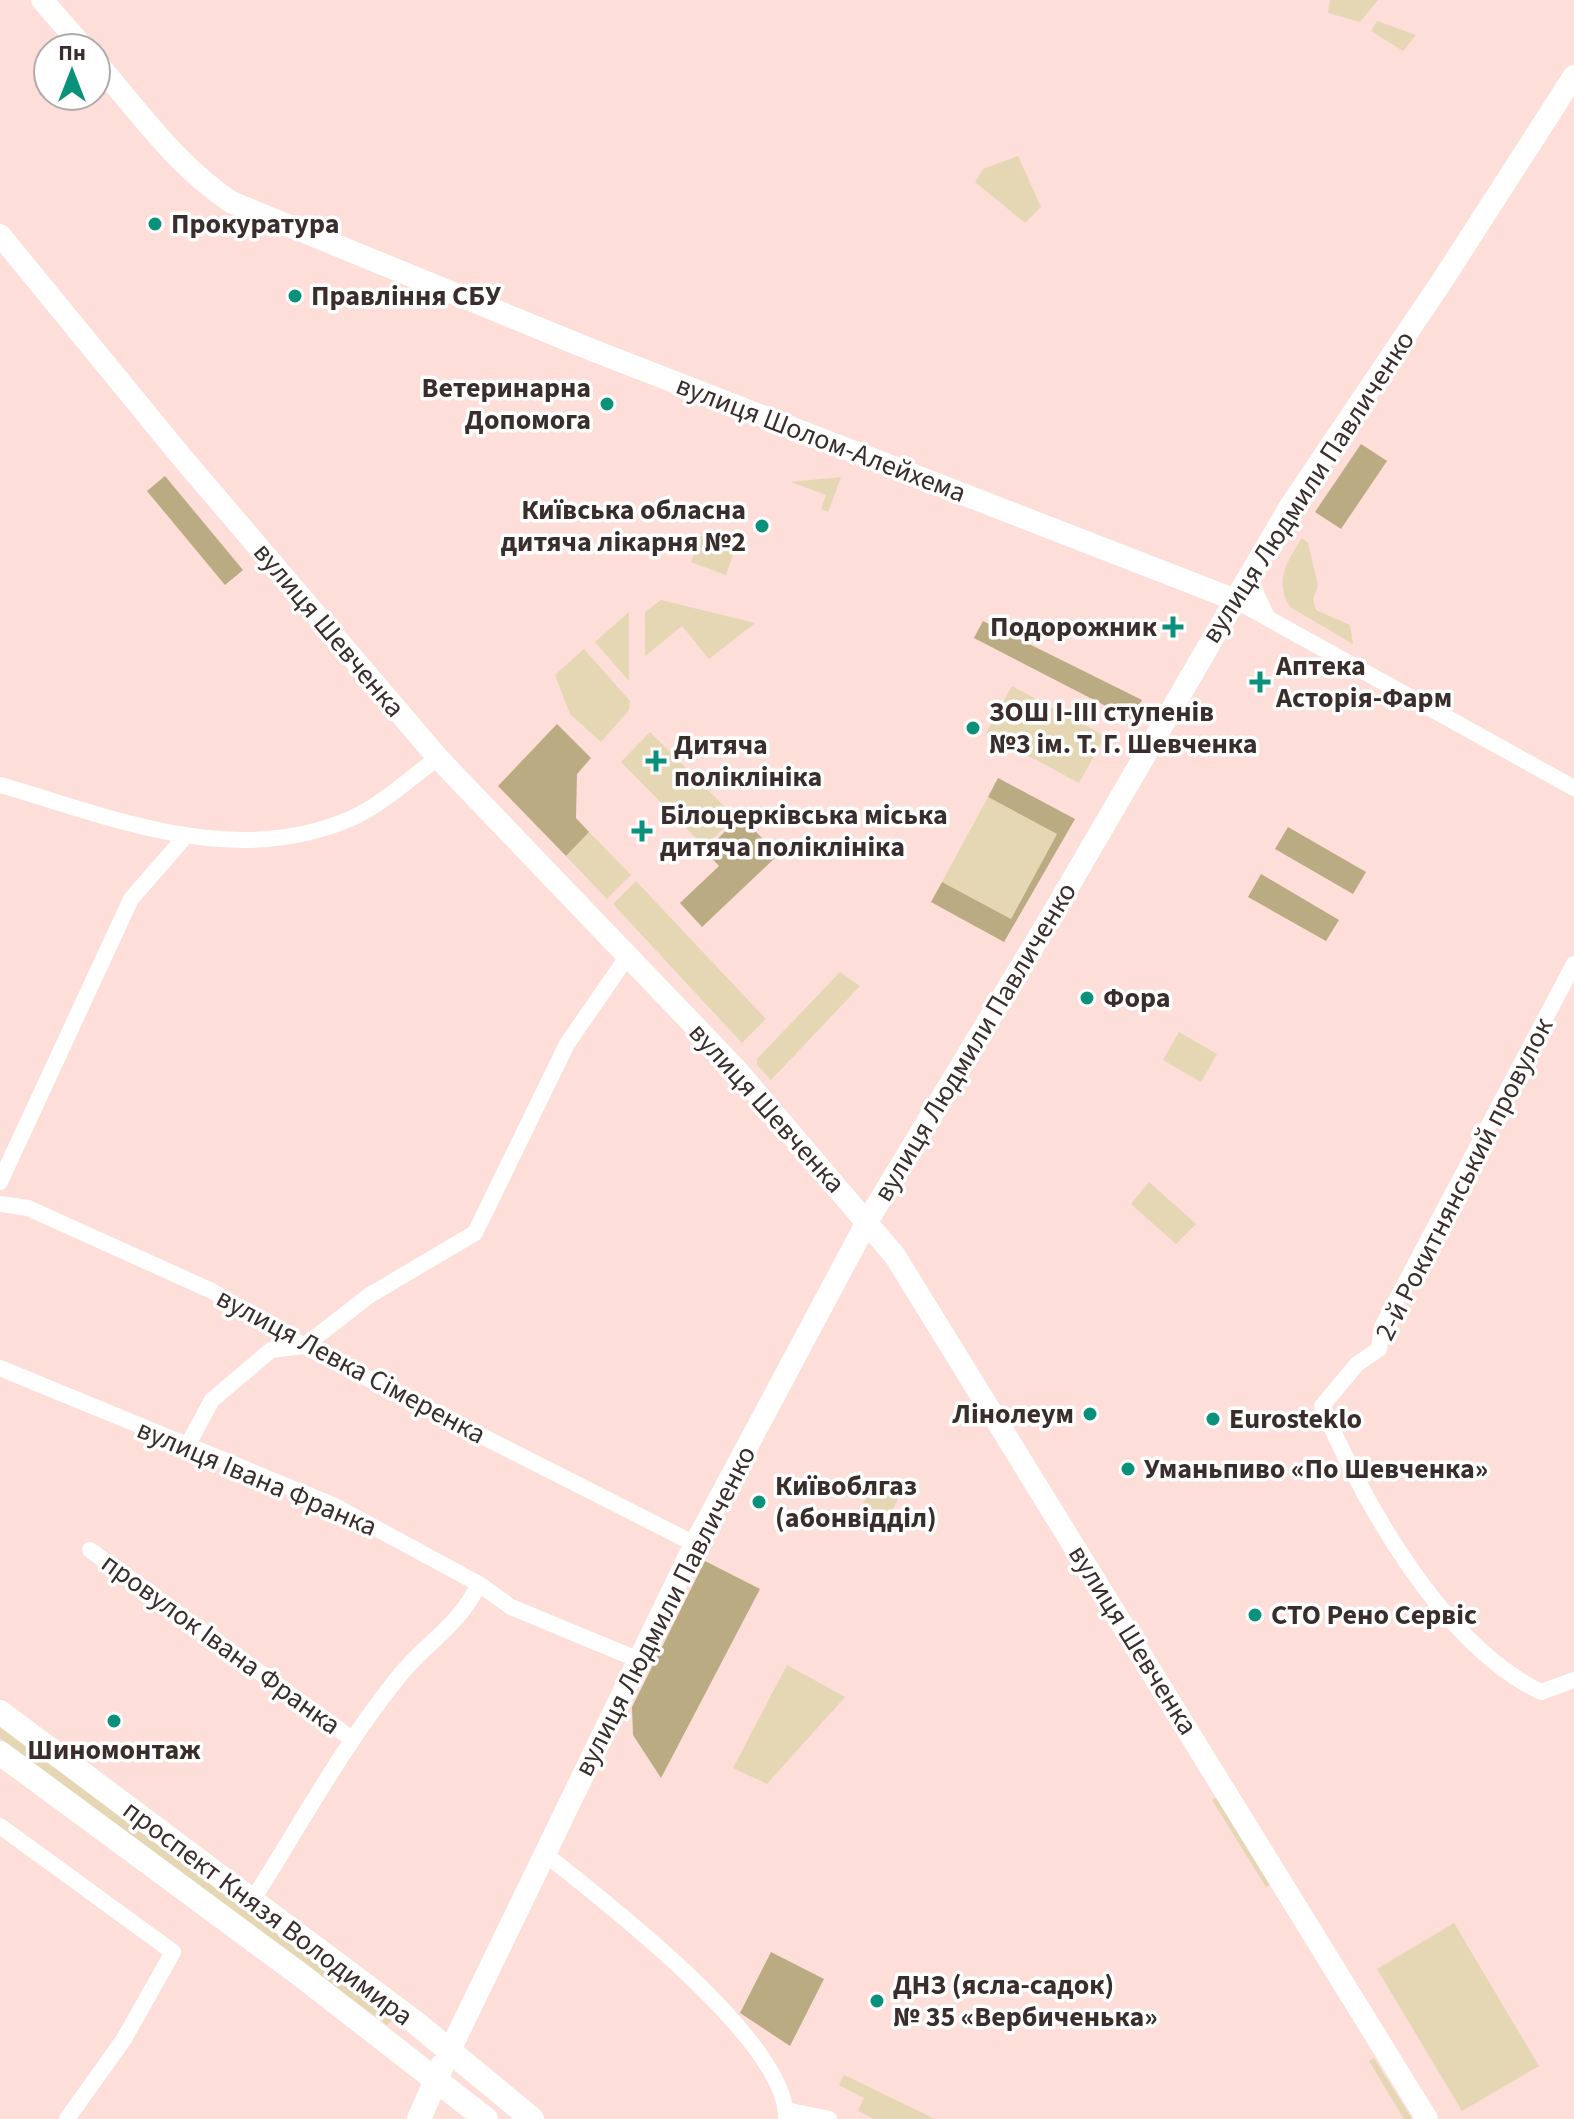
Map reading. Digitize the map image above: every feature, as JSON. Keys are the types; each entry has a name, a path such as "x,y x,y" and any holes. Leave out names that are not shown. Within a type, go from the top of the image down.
{"main road":[{"name":"проспект Князя Володимира","path":"0,1712 450,2050 532,2119"},
{"name":"проспект Князя Володимира","path":"0,1753 436,2078 486,2119"},
{"path":"419,2119 450,2050"}],"street":[{"path":"42,0 70,32"},
{"name":"вулиця Людмили Павличенко","path":"450,2050 695,1544 868,1220 1049,920 1233,599 1574,76"},
{"name":"вулиця Шолом-Алейхема","path":"112,81 173,155 231,202 592,350 1233,599 1574,788"},
{"name":"вулиця Шевченка","path":"0,235 180,455 438,758 736,1069 868,1220 930,1309 1427,2119"},
{"path":"1195,585 1217,585 1251,570 1253,587 1268,618"},
{"path":"1195,585 1208,599 1215,631 1231,619 1247,614 1268,618"},
{"path":"0,785 184,838 244,841 298,837 354,817 438,758"},
{"path":"0,1182 131,899 184,838"},
{"path":"187,1446 212,1400 271,1350 304,1346 370,1295 475,1233 567,1044 627,957"},
{"name":"2-й Рокитнянський провулок","path":"1574,964 1382,1327 1379,1349 1357,1364 1322,1406 1338,1442 1410,1566 1448,1619 1486,1657 1521,1683 1541,1692 1574,1680"},
{"name":"вулиця Левка Сімеренка","path":"0,1204 28,1208 198,1285 304,1346 695,1544"},
{"name":"вулиця Івана Франка","path":"0,1368 335,1506 479,1584 511,1607 639,1660"},
{"name":"провулок Івана Франка","path":"90,1550 352,1739"},
{"name":"провулок Івана Франка","path":"252,1901 352,1739 398,1677 466,1611 479,1584"},
{"path":"0,1826 173,1952 124,2039 67,2119"},
{"path":"545,1854 728,2013 769,2069 786,2115 829,2119"}],"shaded area":[{"path":"1330,0 1378,0 1360,22 1328,13"},
{"path":"1377,21 1416,35 1403,51 1371,31"},
{"path":"1018,156 1041,207 1025,223 975,182 983,169"},
{"path":"1361,444 1387,461 1341,529 1315,512"},
{"path":"165,476 243,570 225,585 147,491"},
{"path":"841,477 828,512 821,509 826,495 791,482"},
{"path":"701,536 735,549 726,575 691,562"},
{"path":"1302,538 1308,543 1318,586 1313,599 1316,610 1350,625 1353,644 1290,607 1285,597 1284,571"},
{"path":"661,600 755,623 709,659 682,626 645,656 645,612"},
{"path":"629,612 629,681 595,642"},
{"path":"983,621 1142,700 1131,719 974,638"},
{"path":"584,649 630,701 629,710 601,742 570,714 555,675"},
{"path":"1012,686 1105,736 1079,783 986,733"},
{"path":"557,724 591,758 577,774 576,818 589,832 566,856 498,786"},
{"path":"650,732 735,817 705,847 621,762"},
{"path":"998,778 1075,819 1004,942 931,902 942,882 1011,919 1057,834 988,797"},
{"path":"988,797 1057,834 1011,919 942,882"},
{"path":"741,816 778,855 702,927 680,903 719,866 705,851"},
{"path":"1288,827 1366,872 1353,894 1275,849"},
{"path":"589,832 631,875 607,899 566,856"},
{"path":"1261,874 1339,920 1326,941 1248,897"},
{"path":"636,881 766,1019 742,1043 613,904"},
{"path":"840,972 860,986 771,1080 757,1065 757,1059"},
{"path":"1179,1032 1217,1054 1201,1082 1163,1060"},
{"path":"1149,1182 1196,1224 1176,1244 1131,1204"},
{"path":"872,1487 898,1499 883,1529 868,1522 863,1504"},
{"path":"705,1561 760,1589 661,1778 633,1735 632,1707"},
{"path":"787,1665 845,1697 767,1784 733,1768"},
{"path":"0,1725 392,2020 387,2025 0,1738"},
{"path":"1218,1797 1271,1884 1266,1887 1212,1800"},
{"path":"1454,1923 1539,2066 1462,2111 1377,1969"},
{"path":"771,1952 824,1979 790,2046 740,2013"},
{"path":"1374,2058 1412,2119 1404,2119 1369,2061"},
{"path":"844,2075 935,2119 874,2119 858,2111 864,2098 839,2085"}],"place":[{"name":"Прокуратура","path":"155,224"},
{"name":"Правління СБУ","path":"295,296"},
{"name":"Ветеринарна Допомога","path":"607,404"},
{"name":"Київська обласна дитяча лікарня №2","path":"762,526"},
{"name":"Подорожник","path":"1173,627"},
{"name":"Аптека Асторія-Фарм","path":"1260,682"},
{"name":"ЗОШ І-ІІІ ступенів №3 ім. Т. Г. Шевченка","path":"973,728"},
{"name":"Дитяча поліклініка","path":"656,761"},
{"name":"Білоцерківська міська дитяча поліклініка","path":"642,831"},
{"name":"Фора","path":"1087,998"},
{"name":"Лінолеум","path":"1090,1414"},
{"name":"Eurosteklo","path":"1213,1419"},
{"name":"Уманьпиво «По Шевченка»","path":"1128,1469"},
{"name":"Київоблгаз (абонвідділ)","path":"759,1502"},
{"name":"СТО Рено Сервіс","path":"1255,1615"},
{"name":"Шиномонтаж","path":"114,1721"},
{"name":"ДНЗ (ясла-садок) № 35 «Вербиченька»","path":"877,2001"}]}
